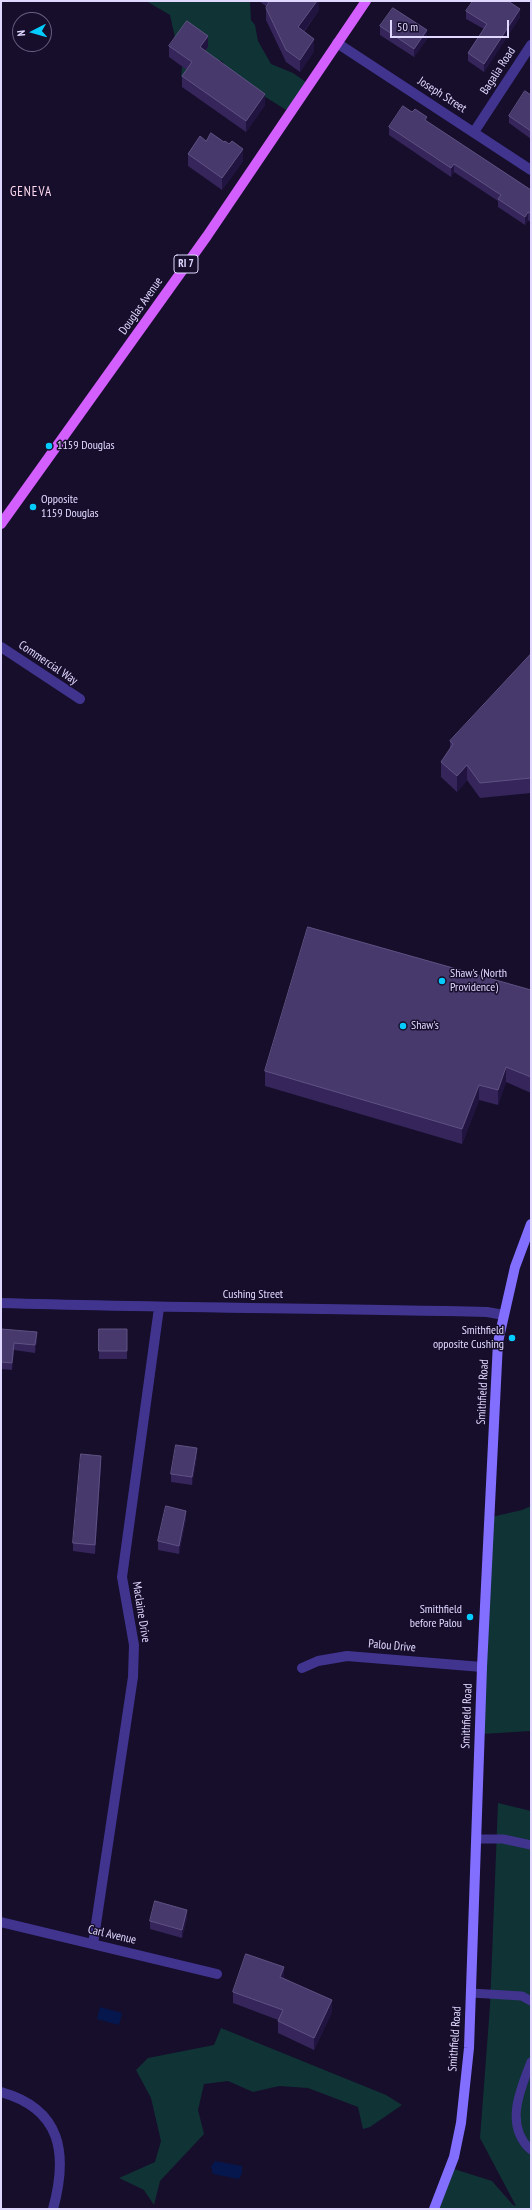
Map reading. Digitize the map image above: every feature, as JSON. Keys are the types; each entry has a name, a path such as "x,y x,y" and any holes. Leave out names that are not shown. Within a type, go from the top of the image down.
{"main road":[{"name":"Douglas Avenue","path":"1,524 206,236 366,1"},
{"name":"Smithfield Road","path":"434,2209 454,2157 460,2123 469,2048 482,1668 498,1342 515,1266 531,1224"}],"street":[{"name":"Joseph Street","path":"338,43 531,170"},
{"name":"Bagalia Road","path":"474,132 531,45"},
{"name":"Commercial Way","path":"1,647 80,700"},
{"name":"Cushing Street","path":"1,1303 159,1308 336,1308 487,1312 504,1315"},
{"name":"Maclaine Drive","path":"92,1944 133,1677 134,1645 122,1577 159,1308"},
{"name":"Palou Drive","path":"302,1668 318,1661 347,1656 482,1668"},
{"name":"Carl Avenue","path":"1,1922 217,1974"},
{"path":"1,2092 16,2096 30,2104 50,2123 55,2133 60,2176 53,2209"}],"lane":[{"path":"476,1839 503,1839 531,1845"},
{"path":"471,1993 522,1996 531,2001"},
{"path":"531,2062 515,2108 519,2133 531,2150"}],"green space":[{"path":"146,1 250,1 251,20 255,25 258,41 271,64 293,73 310,85 291,113 267,98 235,82 222,61 197,60 181,78 183,57 177,47 170,15"},
{"path":"531,1506 531,1731 482,1734 487,1518 522,1510"},
{"path":"498,1803 531,1811 531,2209 439,2209 454,2169 492,2181 513,2205 516,2206 480,2138 490,2006"},
{"path":"221,2028 386,2095 402,2105 370,2127 363,2129 358,2107 308,2088 279,2086 253,2092 228,2081 204,2084 198,2110 204,2134 160,2181 154,2205 144,2190 119,2178 155,2162 161,2141 151,2098 136,2070 148,2058 214,2045"}],"shaded area":[{"path":"100,2007 122,2013 119,2025 97,2019"},
{"path":"215,2161 242,2166 242,2173 239,2179 213,2174 211,2166"}],"building":[{"path":"270,1 317,1 298,27 314,39 300,60 286,50 266,8"},
{"path":"473,1 508,1 520,9 484,64 468,53 487,24 466,11"},
{"path":"393,8 427,30 414,49 380,26"},
{"path":"187,21 208,36 200,47 265,94 246,121 182,76 192,62 169,46"},
{"path":"525,91 531,95 531,131 509,116"},
{"path":"403,106 412,112 415,109 427,117 425,120 531,190 531,214 528,212 525,217 498,199 501,195 454,164 451,168 389,127"},
{"path":"211,133 229,144 232,141 243,149 222,178 188,154 200,136 206,141"},
{"path":"531,654 531,778 480,783 467,765 457,776 441,762 453,744 450,741"},
{"path":"308,927 531,990 531,1077 506,1067 498,1090 479,1085 462,1129 265,1071"},
{"path":"1,1329 37,1332 35,1345 14,1343 12,1363 1,1362"},
{"path":"99,1329 127,1329 127,1351 99,1351"},
{"path":"176,1445 197,1448 192,1477 171,1474"},
{"path":"81,1454 101,1456 95,1545 73,1543"},
{"path":"166,1506 186,1511 179,1546 158,1541"},
{"path":"155,1901 187,1910 182,1930 150,1921"},
{"path":"246,1954 284,1967 280,1977 332,2000 314,2038 278,2021 283,2010 233,1992"}],"place":[{"name":"1159 Douglas","path":"49,446"},
{"name":"Opposite 1159 Douglas","path":"33,507"},
{"name":"Shaw's (North Providence)","path":"442,981"},
{"name":"Shaw's","path":"403,1026"},
{"name":"Smithfield opposite Cushing","path":"512,1338"},
{"name":"Smithfield before Palou","path":"470,1617"}],"district":[{"name":"GENEVA","path":"31,192"}]}
